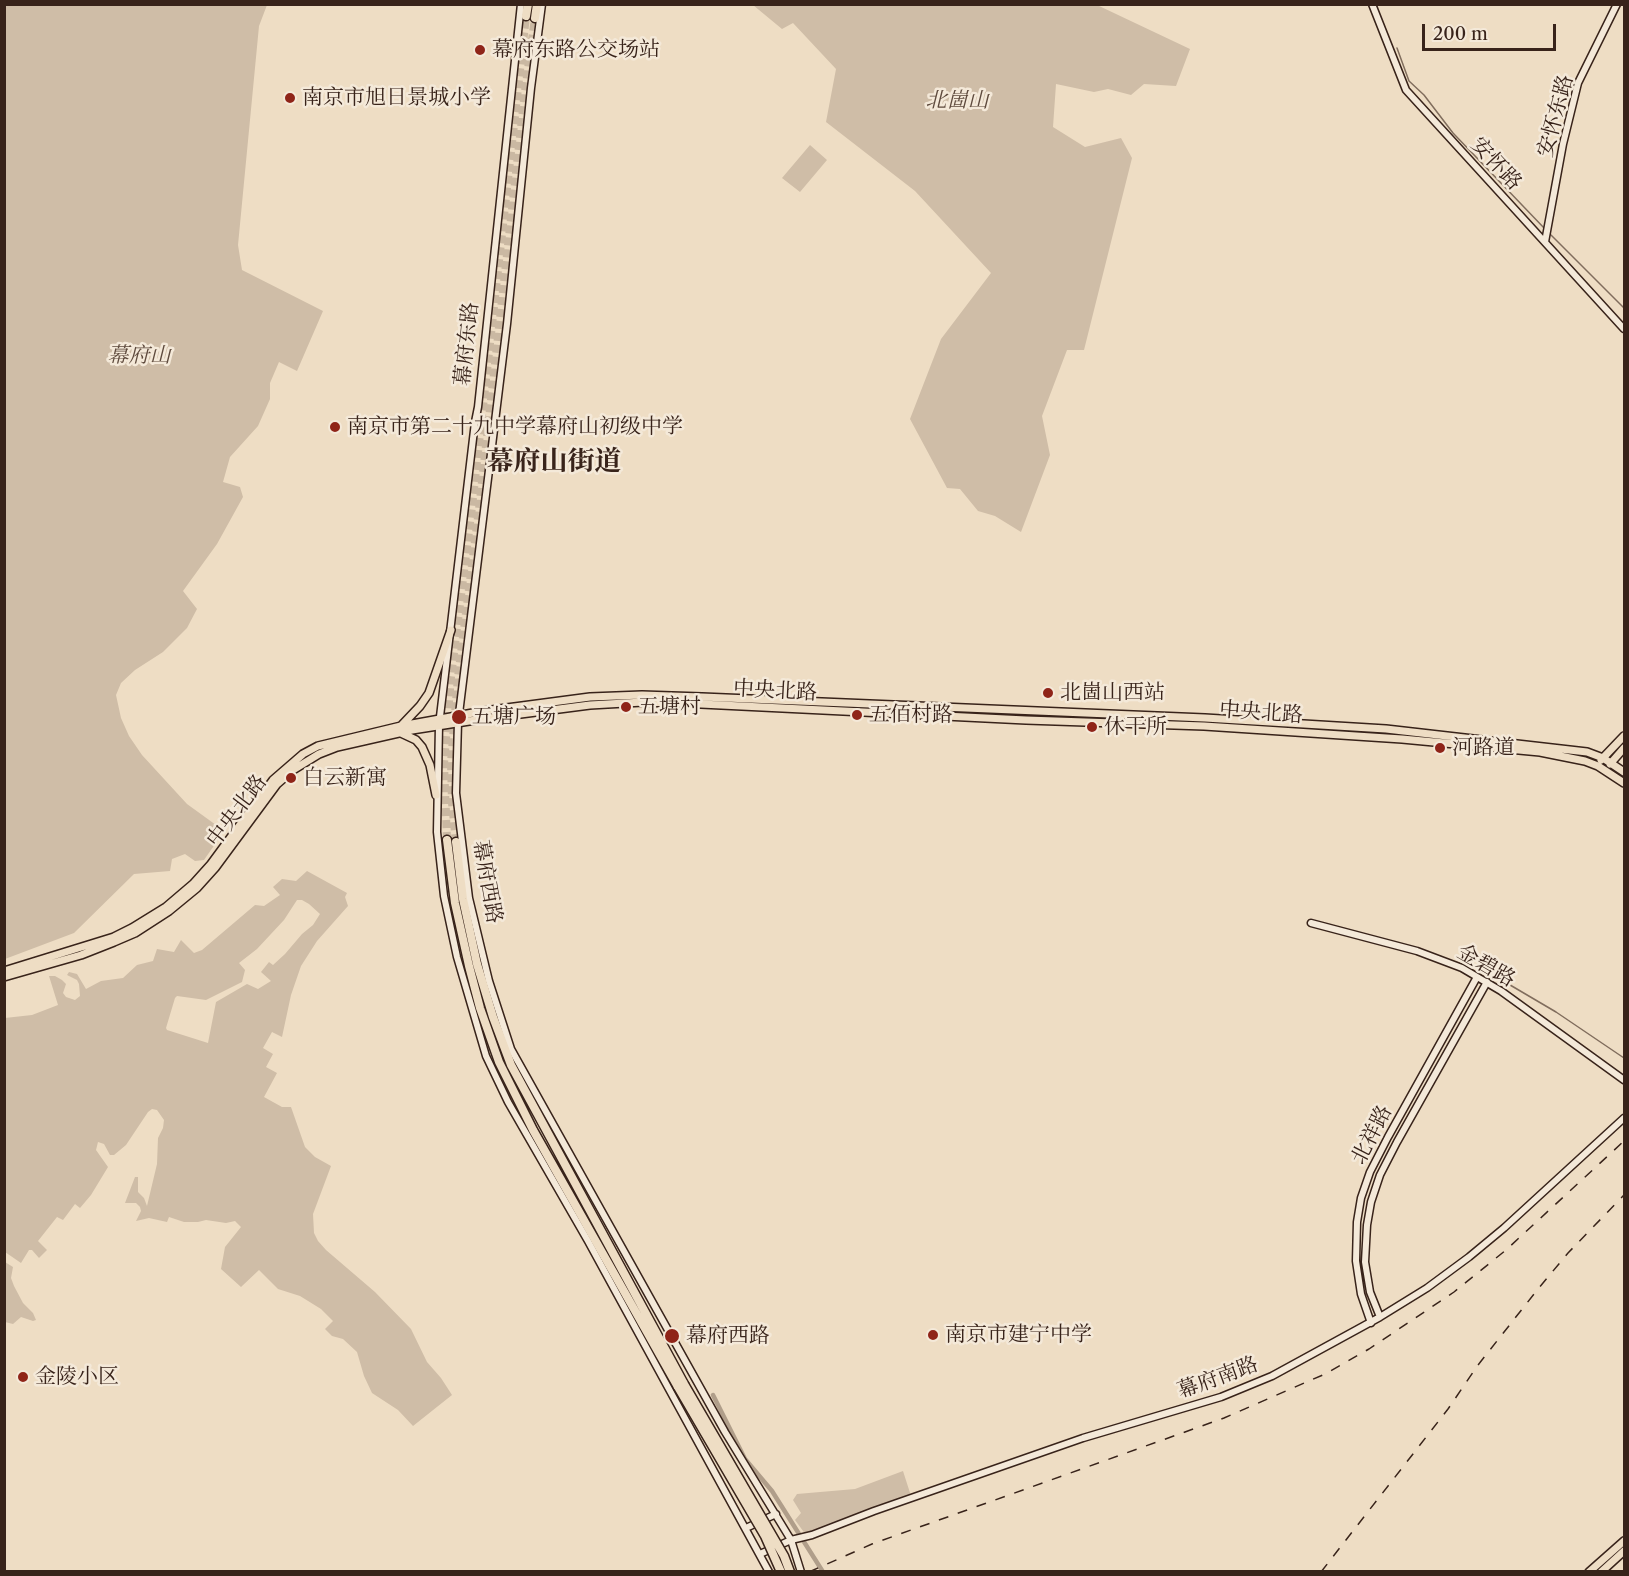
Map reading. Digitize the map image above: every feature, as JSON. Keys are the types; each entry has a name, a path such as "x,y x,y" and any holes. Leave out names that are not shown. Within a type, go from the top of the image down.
{"highway":[{"path":"528,4 531,17 537,4"},
{"name":"幕府西路","path":"452,841 456,903 467,957 480,1008 499,1062 532,1130 784,1556 790,1572"},
{"name":"幕府西路","path":"681,1385 765,1536 781,1572"}],"main road":[{"name":"幕府东路","path":"436,795 440,722 478,407 521,4"},
{"name":"幕府东路","path":"470,623 507,324 531,88 542,4"},
{"name":"安怀路","path":"1372,4 1406,90 1624,329"},
{"name":"安怀东路","path":"1545,242 1563,144 1578,83 1617,4"},
{"name":"幕府西路","path":"470,623 458,719 456,793 470,898 489,981 511,1049 724,1432 792,1540 801,1572"},
{"path":"436,795 422,747 401,729 429,693 451,630"},
{"name":"中央北路","path":"4,971 114,937 166,907 193,884 211,864 273,780 296,759 318,746 401,729 590,697 642,695 1205,718 1386,729 1587,752 1611,762 1624,772"},
{"name":"中央北路","path":"458,719 590,705 643,702 1204,726 1402,739 1540,752 1585,761 1598,766 1624,783"},
{"name":"中央北路","path":"4,977 81,955 135,933 170,911 197,888 222,860 277,784 293,770 319,754 337,747 401,729"},
{"path":"1598,766 1624,736"},
{"path":"1606,771 1624,748"},
{"name":"幕府西路","path":"436,795 437,832 444,896 457,957 486,1056 508,1102 588,1241 769,1572"},
{"name":"金碧路","path":"1311,923 1437,957 1478,977 1624,1080"},
{"name":"北祥路","path":"1371,1323 1364,1307 1356,1261 1357,1222 1361,1198 1370,1172 1478,977"},
{"name":"北祥路","path":"1380,1317 1373,1303 1365,1262 1366,1225 1380,1175 1487,982"},
{"path":"1457,1013 1464,1011 1466,1018"},
{"name":"幕府南路","path":"760,1554 792,1540 813,1535 1083,1438 1221,1397 1272,1376 1371,1323 1427,1288 1504,1228 1624,1118"},
{"path":"1359,1286 1364,1289 1368,1284"},
{"path":"746,1528 776,1514"},
{"path":"1589,1572 1624,1541"},
{"path":"1601,1572 1624,1551"}],"green space":[{"name":"幕府山","path":"5,4 267,5 259,26 238,245 242,270 323,311 297,371 279,362 270,383 270,399 258,426 230,457 223,482 240,487 243,497 217,544 183,591 197,609 187,628 163,652 135,670 121,683 116,695 121,718 129,736 142,755 187,804 216,825 220,837 204,860 195,861 185,854 172,859 170,871 134,874 74,933 5,959"},
{"name":"北崮山","path":"753,5 1097,5 1190,49 1176,86 1144,84 1131,95 1108,89 1094,92 1056,84 1053,127 1085,147 1121,138 1132,158 1084,350 1067,350 1042,416 1050,455 1021,532 995,516 978,511 960,489 947,488 910,419 941,339 991,273 915,191 826,122 836,69 793,23 782,29"},
{"path":"810,145 827,160 800,192 782,178"},
{"path":"307,871 347,893 345,897 348,906 317,941 301,966 291,995 282,1037 272,1032 263,1048 273,1054 266,1067 277,1073 264,1097 282,1107 291,1107 305,1147 315,1157 331,1166 313,1214 314,1233 318,1241 375,1292 411,1329 427,1362 452,1395 413,1426 398,1410 372,1393 357,1352 343,1339 332,1336 325,1329 333,1321 321,1309 300,1296 278,1289 259,1270 241,1287 221,1269 225,1247 241,1227 235,1221 226,1223 206,1220 184,1222 169,1217 167,1222 149,1218 136,1221 141,1211 140,1207 136,1203 125,1203 135,1177 138,1177 138,1192 144,1198 147,1206 157,1164 158,1138 164,1120 157,1110 152,1109 148,1112 126,1145 114,1155 110,1155 104,1144 98,1142 96,1150 108,1167 80,1208 75,1204 63,1220 57,1217 38,1241 47,1250 39,1258 32,1250 29,1250 21,1263 5,1252 5,1018 32,1015 58,1005 49,976 62,980 66,984 63,993 66,997 75,1000 80,996 79,984 77,980 67,975 69,972 77,974 86,989 101,981 123,978 137,965 153,961 157,949 174,952 181,940 194,953 202,950 255,905 264,906 280,895 273,887 282,879 296,881","holes":["297,900 302,900 320,914 313,925 273,965 269,962 261,972 271,981 258,989 247,984 216,1002 208,1043 167,1030 177,996 206,1000 242,982 245,970 239,963 257,949 284,920"]},
{"path":"5,1262 13,1267 11,1278 14,1286 36,1320 21,1317 13,1324 5,1322"},
{"path":"903,1471 911,1496 806,1535 795,1520 801,1513 793,1500 797,1494 855,1489"}],"waterway":[{"path":"1397,48 1409,81 1424,95 1453,133 1545,229"},
{"path":"1551,235 1624,308"},
{"path":"1505,982 1556,1012 1624,1058"},
{"path":"713,1395 745,1459 772,1491 823,1572"}],"tunnel":[{"path":"447,840 444,764 451,677 526,16"},
{"path":"456,842 451,762 458,677 535,18"}],"railway":[{"path":"809,1572 872,1544 1224,1418 1325,1374 1369,1349 1454,1292 1506,1250 1624,1141"},
{"path":"1321,1572 1538,1289 1568,1253 1624,1195"}],"place":[{"name":"幕府东路公交场站","path":"480,50"},
{"name":"南京市旭日景城小学","path":"290,98"},
{"name":"南京市第二十九中学幕府山初级中学","path":"335,427"},
{"name":"北崮山西站","path":"1048,693"},
{"name":"五塘村","path":"626,707"},
{"name":"五佰村路","path":"857,715"},
{"name":"五塘广场","path":"459,717"},
{"name":"休干所","path":"1092,727"},
{"name":"河路道","path":"1440,748"},
{"name":"白云新寓","path":"291,778"},
{"name":"南京市建宁中学","path":"933,1335"},
{"name":"幕府西路","path":"672,1336"},
{"name":"金陵小区","path":"23,1377"}],"district":[{"name":"幕府山街道","path":"554,462"}]}
